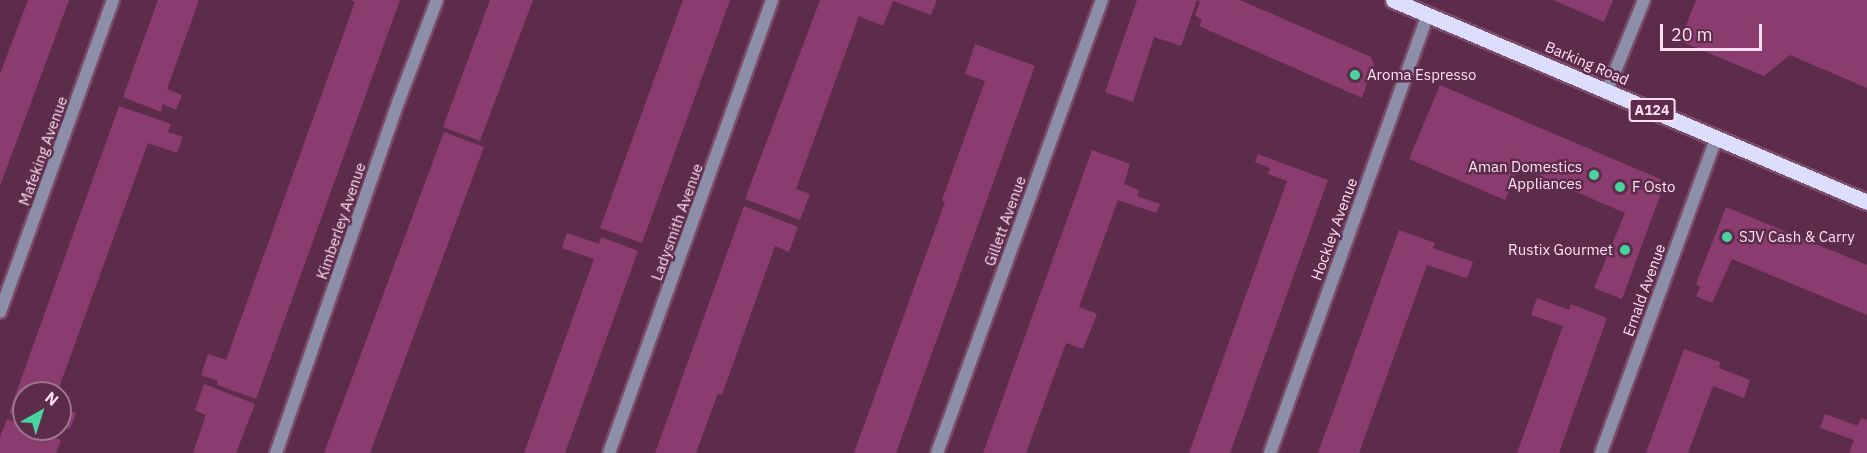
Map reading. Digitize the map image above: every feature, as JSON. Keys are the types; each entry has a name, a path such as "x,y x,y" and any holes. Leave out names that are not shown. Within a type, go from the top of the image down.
{"main road":[{"name":"Barking Road","path":"1393,0 1867,202"}],"street":[{"name":"Mafeking Avenue","path":"0,312 113,0"},
{"name":"Kimberley Avenue","path":"276,453 399,100 437,0"},
{"name":"Ladysmith Avenue","path":"609,453 772,0"},
{"name":"Gillett Avenue","path":"937,453 1102,0"},
{"path":"1607,91 1644,0"},
{"name":"Hockley Avenue","path":"1270,453 1428,15"},
{"name":"Ernald Avenue","path":"1601,453 1716,138"}],"building":[{"path":"28,0 69,0 0,186 0,74"},
{"path":"158,0 199,0 167,89 182,95 176,110 163,104 161,112 123,97"},
{"path":"350,0 400,0 256,399 217,385 218,381 201,375 208,354 226,360 355,2"},
{"path":"490,0 533,0 480,141 443,127"},
{"path":"683,0 730,0 642,243 600,228"},
{"path":"820,0 937,0 931,15 893,1 883,26 859,16 796,189 810,194 800,220 745,199"},
{"path":"1137,0 1197,0 1181,46 1154,37 1133,102 1105,92"},
{"path":"1197,0 1240,0 1371,57 1374,65 1362,98 1199,26 1202,20 1195,15 1200,2"},
{"path":"1553,0 1613,0 1604,22"},
{"path":"1696,0 1867,0 1867,88 1790,55 1764,76 1680,41"},
{"path":"975,44 1035,66 896,453 854,453 945,202 942,200 985,81 965,74"},
{"path":"1440,85 1660,179 1664,185 1622,299 1594,288 1625,213 1519,167 1505,200 1409,159"},
{"path":"119,106 171,124 168,132 183,137 177,153 148,143 61,381 20,381"},
{"path":"444,132 484,147 370,453 324,453"},
{"path":"1092,150 1130,164 1124,184 1139,190 1137,196 1160,204 1156,213 1118,200 1079,307 1097,314 1083,349 1066,343 1026,453 983,453"},
{"path":"1258,154 1328,180 1230,453 1189,453 1287,181 1268,174 1270,168 1255,162"},
{"path":"744,206 798,227 789,252 775,246 722,395 718,393 696,453 655,453"},
{"path":"1726,207 1867,265 1867,315 1732,259 1712,303 1696,296 1700,287 1696,284"},
{"path":"1399,230 1435,243 1433,248 1473,262 1467,278 1427,265 1359,453 1318,453"},
{"path":"567,233 599,244 601,237 638,251 565,453 524,453 594,259 562,248"},
{"path":"1537,298 1569,310 1571,304 1607,318 1559,453 1517,453 1563,326 1531,315"},
{"path":"1684,349 1720,362 1719,368 1750,380 1744,398 1713,386 1688,453 1646,453"},
{"path":"204,384 255,404 236,453 193,453 206,415 195,410"},
{"path":"72,412 76,413 72,424"},
{"path":"1825,414 1858,426 1861,418 1867,420 1867,453 1849,453 1854,440 1820,428"},
{"path":"7,419 12,421 12,441 61,441 56,453 0,453 0,437"}],"place":[{"name":"Aroma Espresso","path":"1355,75"},
{"name":"Aman Domestics Appliances","path":"1594,175"},
{"name":"F Osto","path":"1620,187"},
{"name":"SJV Cash & Carry","path":"1727,237"},
{"name":"Rustix Gourmet","path":"1625,250"}]}
